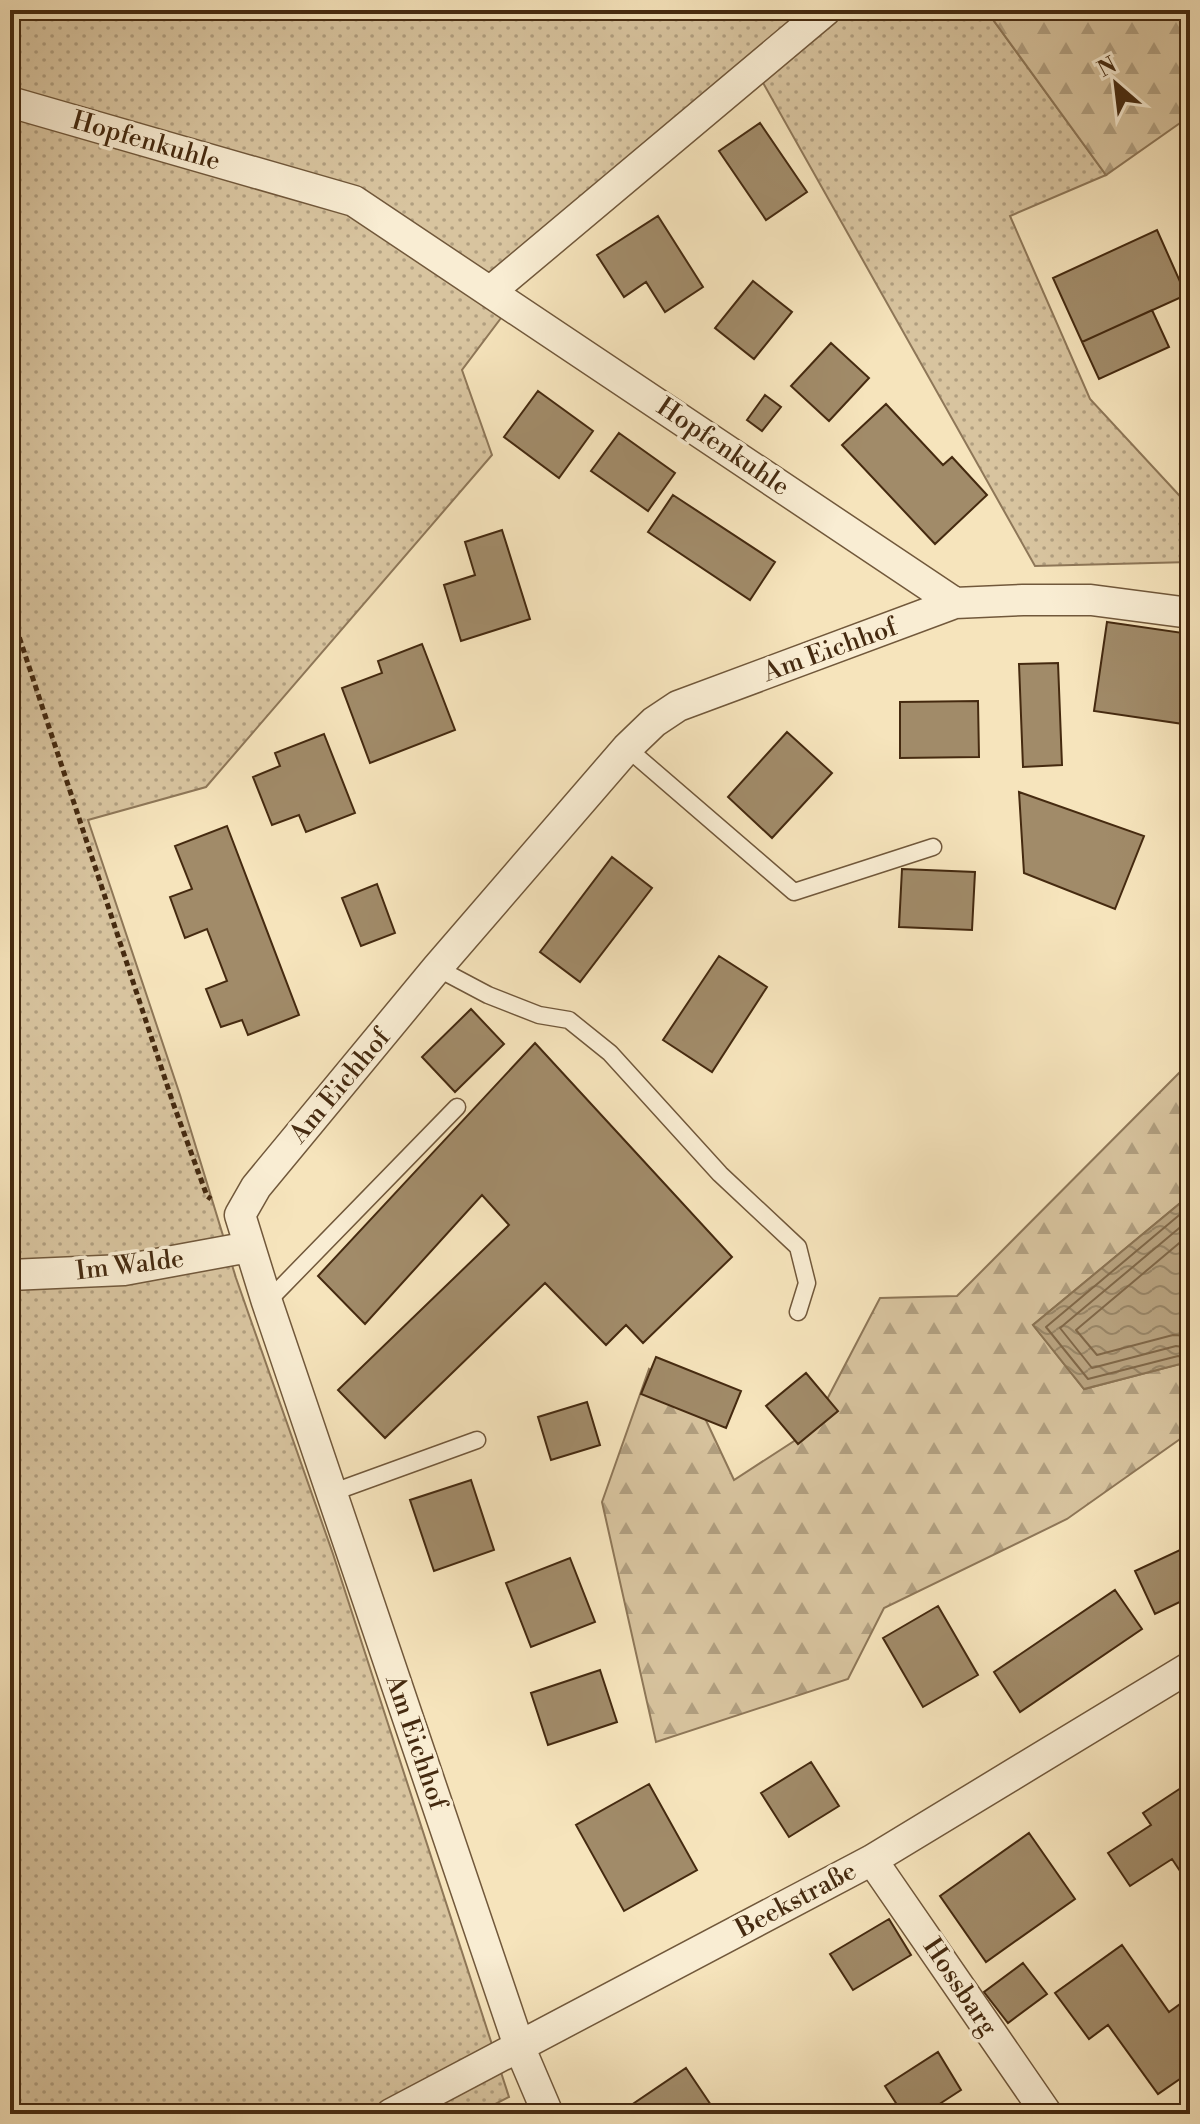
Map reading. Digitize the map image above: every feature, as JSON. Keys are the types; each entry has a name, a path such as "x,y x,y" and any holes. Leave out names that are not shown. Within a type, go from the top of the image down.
{"street":[{"path":"491,291 826,10"},
{"name":"Hopfenkuhle","path":"10,102 354,201 955,603"},
{"name":"Am Eichhof","path":"548,2114 519,2046 240,1215 256,1187 437,968 627,748 654,722 678,706 955,603 1091,600 1190,613"},
{"name":"Im Walde","path":"10,1275 124,1270 249,1247"},
{"name":"Beekstraße","path":"391,2114 872,1860 1190,1667"},
{"name":"Hossbarg","path":"872,1860 1047,2114"}],"lane":[{"path":"627,748 794,892 933,847"},
{"path":"437,968 488,995 539,1015 569,1020 610,1053 720,1174 798,1247 807,1283 798,1312"},
{"path":"267,1302 457,1107"},
{"path":"331,1493 477,1440"}],"path":[{"path":"10,609 168,1088 207,1196 240,1215"}],"green space":[{"path":"10,10 812,10 495,279 501,318 462,370 492,455 206,787 88,820 180,1095 236,1278 333,1554 509,2097 476,2114 10,2114"},
{"path":"816,10 986,10 1106,175 1010,216 1090,399 1190,507 1190,562 1035,566 753,65"},
{"path":"986,10 1190,10 1190,116 1106,175"},
{"path":"1190,1062 1190,1195 1033,1325 1084,1389 1180,1364 1190,1367 1190,1432 1067,1519 884,1608 848,1679 656,1742 602,1502 649,1369 703,1414 734,1480 811,1430 880,1298 957,1296"}],"water":[{"path":"1190,1195 1190,1367 1180,1364 1084,1389 1033,1325"}],"building":[{"path":"760,123 807,192 766,220 719,151"},
{"path":"658,216 703,287 665,312 646,282 624,297 597,255"},
{"path":"1157,230 1186,295 1082,342 1053,278"},
{"path":"753,281 792,312 754,359 715,328"},
{"path":"1152,310 1169,347 1099,379 1082,342"},
{"path":"831,343 869,378 829,421 791,386"},
{"path":"538,391 593,431 559,478 504,437"},
{"path":"765,395 781,407 762,431 747,420"},
{"path":"886,404 943,465 952,457 987,495 935,544 842,445"},
{"path":"619,433 675,473 648,511 591,471"},
{"path":"673,495 775,562 750,600 648,532"},
{"path":"502,530 530,619 461,641 444,585 475,575 465,542"},
{"path":"1107,622 1190,634 1190,725 1094,711"},
{"path":"422,644 455,730 370,763 342,688 382,673 378,661"},
{"path":"1058,663 1062,765 1023,767 1019,664"},
{"path":"978,701 979,757 900,758 900,702"},
{"path":"787,732 832,773 772,838 728,797"},
{"path":"324,734 355,813 306,832 299,815 272,825 253,777 280,766 275,753"},
{"path":"1019,792 1144,836 1115,909 1024,873"},
{"path":"227,826 299,1015 248,1035 242,1020 221,1027 206,989 227,981 207,929 185,938 170,897 192,889 175,846"},
{"path":"612,857 652,888 580,982 540,952"},
{"path":"902,869 975,872 972,930 899,927"},
{"path":"377,884 395,933 361,946 342,898"},
{"path":"719,956 767,987 712,1072 663,1040"},
{"path":"471,1009 504,1044 455,1092 422,1057"},
{"path":"535,1043 732,1257 643,1343 626,1325 606,1345 545,1283 385,1438 338,1390 509,1225 482,1195 365,1324 318,1276"},
{"path":"656,1357 741,1391 726,1428 641,1394"},
{"path":"806,1373 838,1411 798,1444 766,1406"},
{"path":"587,1402 600,1445 551,1460 538,1417"},
{"path":"471,1480 494,1550 434,1571 410,1500"},
{"path":"1180,1550 1190,1571 1190,1597 1155,1614 1135,1571"},
{"path":"570,1558 595,1622 531,1647 506,1583"},
{"path":"1115,1590 1142,1629 1020,1712 994,1672"},
{"path":"938,1606 978,1675 923,1707 883,1638"},
{"path":"600,1670 617,1722 548,1745 531,1693"},
{"path":"811,1762 839,1806 789,1837 761,1793"},
{"path":"1190,1782 1190,1886 1172,1859 1130,1886 1108,1853 1151,1825 1143,1813"},
{"path":"649,1784 697,1870 624,1911 576,1825"},
{"path":"1029,1833 1075,1899 986,1962 940,1896"},
{"path":"889,1919 911,1955 853,1990 830,1954"},
{"path":"1122,1945 1169,2012 1187,1999 1190,2004 1190,2072 1158,2094 1108,2025 1089,2039 1055,1993"},
{"path":"1023,1963 1047,1994 1008,2023 984,1992"},
{"path":"938,2052 961,2090 924,2114 903,2114 885,2086"},
{"path":"686,2068 717,2114 618,2114"}]}
